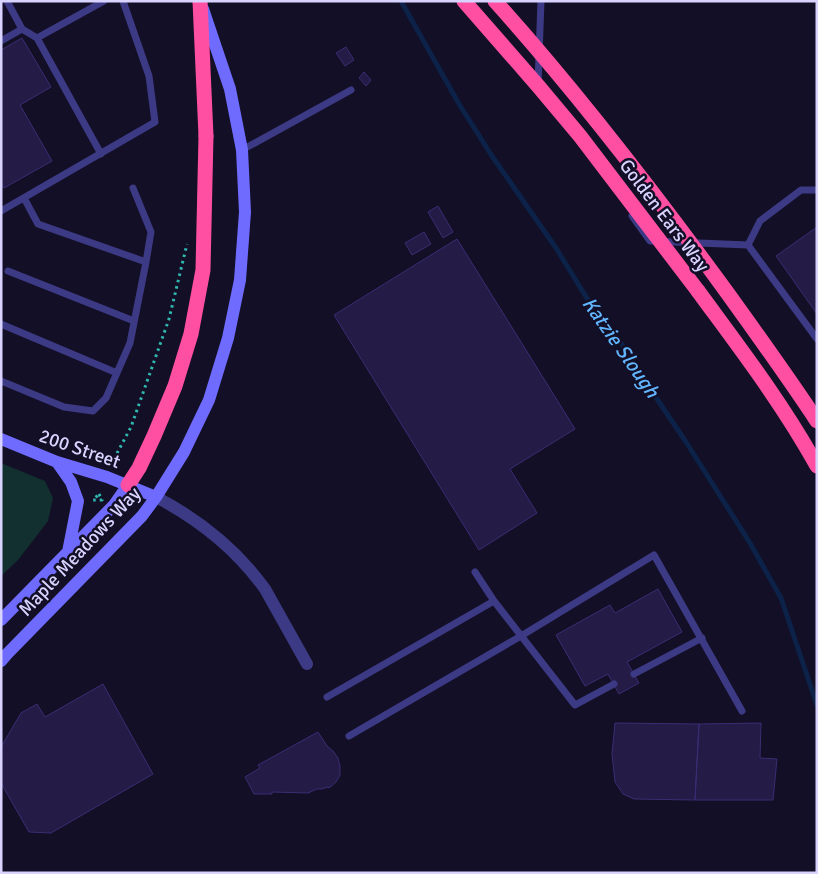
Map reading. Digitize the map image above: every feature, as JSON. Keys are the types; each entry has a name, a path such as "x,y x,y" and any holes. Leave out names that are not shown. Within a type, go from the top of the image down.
{"highway":[{"path":"128,485 139,468 175,386 191,334 203,270 206,136 200,1"},
{"name":"Golden Ears Way","path":"464,1 540,87 655,234 764,383 817,466"},
{"name":"Golden Ears Way","path":"495,1 575,93 622,151 788,377 817,421"},
{"path":"788,377 817,415"}],"main road":[{"name":"Maple Meadows Way","path":"1,661 134,525 156,497 184,452 209,400 228,338 240,280 243,242 245,212 242,150 230,89 200,1"},
{"name":"200 Street","path":"1,439 58,462 128,485 156,497"},
{"path":"58,462 71,482 78,500 68,552"},
{"name":"Maple Meadows Way","path":"1,620 114,505 128,485"}],"street":[{"name":"200 Street","path":"156,497 171,505 214,535 257,578 308,664"}],"lane":[{"path":"7,1 22,29 37,38 101,154"},
{"path":"37,38 93,4 104,1"},
{"path":"1,211 156,122 149,76 123,1"},
{"path":"541,1 538,89 650,241 748,245"},
{"path":"1,41 22,29"},
{"path":"242,150 351,90"},
{"path":"1,381 64,407 93,411 106,398 130,343 151,232 133,188"},
{"path":"748,245 760,221 801,190 817,190"},
{"path":"24,198 38,224 146,262"},
{"path":"748,245 817,339"},
{"path":"8,271 134,321"},
{"path":"1,324 117,373"},
{"path":"349,736 522,636 654,555 742,711"},
{"path":"475,572 494,601 575,705 614,684"},
{"path":"327,697 494,601"},
{"path":"634,674 702,638"}],"path":[{"path":"114,458 131,427 169,319 188,240"}],"green space":[{"path":"1,463 45,481 53,498 48,521 18,560 1,576"}],"building":[{"path":"22,38 51,87 20,105 52,161 4,188 1,183 1,50"},
{"path":"346,47 354,60 345,66 336,53"},
{"path":"364,72 371,80 366,86 359,78"},
{"path":"438,206 453,232 443,238 428,212"},
{"path":"817,227 817,314 776,256"},
{"path":"424,232 431,244 412,255 405,243"},
{"path":"457,239 575,429 510,469 537,513 479,550 334,315"},
{"path":"658,589 682,632 627,662 639,683 619,694 608,674 585,686 556,635 610,605 615,613"},
{"path":"103,684 153,774 51,833 29,832 1,783 1,747 21,713 37,704 45,717"},
{"path":"615,723 699,724 695,800 634,799 623,794 615,782 612,754"},
{"path":"761,723 760,758 777,759 773,800 695,800 699,724"},
{"path":"318,732 338,758 340,775 336,782 329,788 317,789 308,793 272,792 272,794 254,794 245,777 260,768 258,765"}],"waterway":[{"name":"Katzie Slough","path":"401,1 459,104 492,156 556,248 588,300 621,343 750,543 781,598 817,705"}]}
